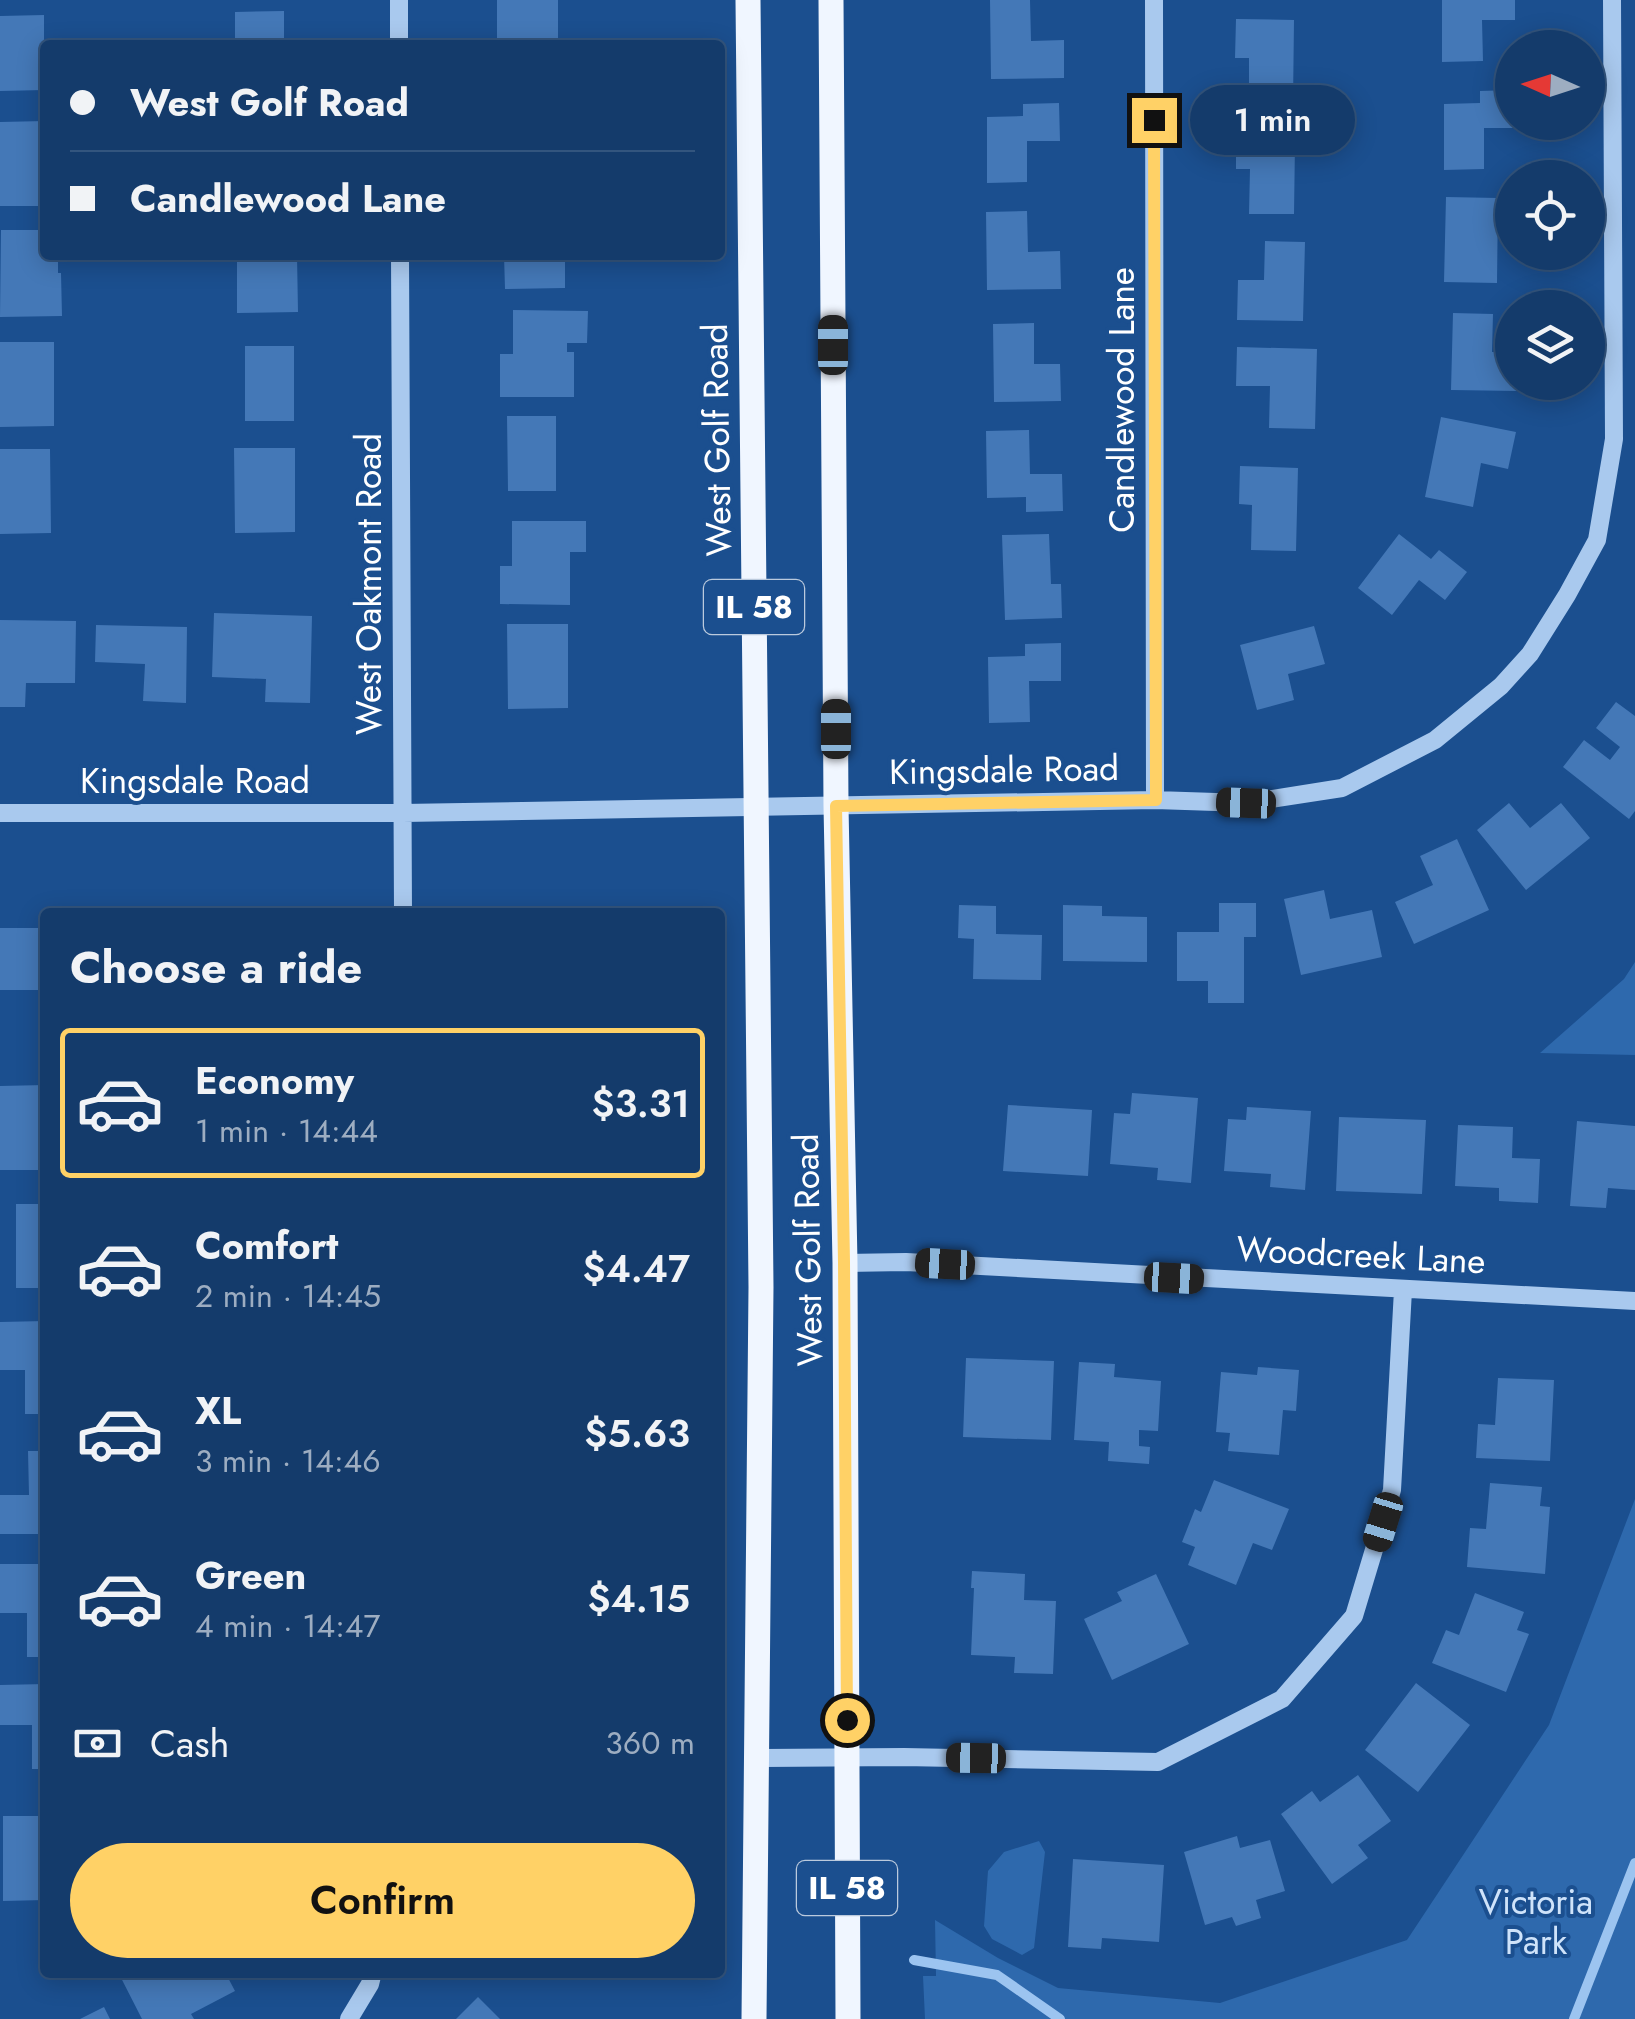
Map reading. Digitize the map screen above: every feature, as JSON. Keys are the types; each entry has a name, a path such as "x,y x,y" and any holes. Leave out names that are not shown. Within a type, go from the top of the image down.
{"main road":[{"name":"West Golf Road","path":"748,0 761,1287 754,2019"},
{"name":"West Golf Road","path":"832,0 848,2019"}],"street":[{"path":"399,0 399,40"},
{"name":"Candlewood Lane","path":"1154,0 1156,800"},
{"name":"Kingsdale Road","path":"0,814 403,814 1156,800 1246,803 1342,788 1434,740 1501,686 1530,654 1596,540 1614,439 1612,0"},
{"name":"West Oakmont Road","path":"400,260 403,908"},
{"name":"Woodcreek Lane","path":"844,1262 906,1262 1635,1301"},
{"path":"757,1758 1158,1762 1282,1699 1354,1616 1392,1490 1403,1290"},
{"path":"349,2019 372,1978"}],"green space":[{"path":"1635,962 1635,1055 1540,1053 1624,979"},
{"name":"Victoria Park","path":"1635,1499 1635,2019 925,2019 923,1976 936,1976 935,1920 1058,1988 1220,2003 1407,1940 1549,1725"},
{"path":"1039,1841 1045,1852 1034,1948 1022,1955 992,1939 984,1926 988,1871 1004,1852"}],"building":[{"path":"497,0 558,0 558,40 497,40"},
{"path":"990,0 1030,0 1031,41 1064,40 1064,78 991,79"},
{"path":"1442,0 1515,0 1515,20 1482,20 1483,61 1442,62"},
{"path":"284,11 284,40 235,40 235,12"},
{"path":"44,15 40,90 0,91 0,16"},
{"path":"1236,19 1294,20 1293,103 1249,102 1249,58 1235,58"},
{"path":"1480,91 1495,91 1495,128 1484,128 1484,169 1444,170 1444,104 1480,103"},
{"path":"1059,103 1060,141 1027,141 1027,182 987,183 987,117 1023,116 1023,104"},
{"path":"40,121 40,206 0,206 0,122"},
{"path":"1236,130 1273,131 1272,143 1295,143 1294,214 1249,214 1250,169 1236,169"},
{"path":"1446,197 1495,198 1497,283 1444,282"},
{"path":"1027,211 1028,252 1060,251 1061,289 987,290 986,212"},
{"path":"1,230 40,230 40,260 79,260 58,262 62,316 0,317"},
{"path":"1265,241 1305,242 1303,321 1237,320 1238,280 1264,280"},
{"path":"237,260 297,260 298,312 237,313"},
{"path":"504,260 565,260 565,288 505,289"},
{"path":"513,310 588,311 587,343 567,343 567,352 574,352 574,397 500,397 500,354 513,354"},
{"path":"1453,313 1493,314 1495,391 1451,390"},
{"path":"1034,323 1034,364 1060,364 1061,401 994,402 993,324"},
{"path":"0,342 54,342 54,426 0,427"},
{"path":"245,346 294,346 294,421 245,421"},
{"path":"1237,347 1317,349 1315,429 1269,428 1270,386 1236,386"},
{"path":"507,416 556,416 556,491 508,491"},
{"path":"1441,417 1516,432 1508,469 1481,463 1473,507 1425,497"},
{"path":"1029,430 1030,474 1062,474 1063,511 1026,512 1026,497 987,498 986,431"},
{"path":"234,448 295,448 295,532 235,533"},
{"path":"0,449 50,449 51,533 0,534"},
{"path":"1240,466 1298,468 1296,551 1251,550 1252,505 1239,504"},
{"path":"512,521 586,521 586,552 570,552 570,605 500,604 500,566 512,566"},
{"path":"1049,534 1051,584 1061,584 1062,618 1005,620 1002,535"},
{"path":"1399,534 1431,559 1439,550 1467,572 1445,600 1419,580 1392,615 1358,588"},
{"path":"214,613 312,616 310,703 265,702 266,679 212,677"},
{"path":"0,620 76,621 75,683 26,683 25,707 0,707"},
{"path":"507,624 568,624 568,708 508,709"},
{"path":"96,625 187,627 186,703 143,701 145,664 95,662"},
{"path":"1314,626 1325,664 1288,674 1294,700 1257,710 1240,645"},
{"path":"1061,643 1061,681 1029,681 1030,722 989,723 988,657 1025,656 1025,644"},
{"path":"1616,702 1635,716 1635,811 1629,819 1563,767 1584,740 1610,760 1620,747 1596,728"},
{"path":"1509,803 1530,828 1561,803 1590,838 1526,890 1477,830"},
{"path":"1457,839 1489,910 1414,944 1395,902 1433,885 1420,856"},
{"path":"1324,890 1330,919 1372,910 1382,957 1301,975 1284,899"},
{"path":"1219,903 1256,903 1256,937 1244,937 1244,1003 1208,1003 1208,981 1177,981 1177,932 1219,932"},
{"path":"959,905 996,906 996,934 1042,935 1041,980 973,979 974,939 958,938"},
{"path":"1063,905 1102,906 1102,916 1147,917 1147,962 1063,961"},
{"path":"0,928 40,928 40,990 0,990"},
{"path":"40,1085 40,1170 0,1170 0,1086"},
{"path":"1132,1093 1198,1098 1191,1183 1157,1180 1158,1168 1110,1164 1114,1113 1130,1114"},
{"path":"1008,1105 1092,1110 1088,1176 1003,1171"},
{"path":"1247,1107 1311,1111 1305,1190 1270,1187 1271,1174 1224,1171 1228,1119 1246,1120"},
{"path":"1339,1117 1426,1120 1422,1194 1336,1191"},
{"path":"1577,1121 1635,1126 1635,1190 1608,1188 1606,1208 1570,1206"},
{"path":"1458,1125 1513,1127 1512,1158 1540,1159 1538,1203 1499,1201 1499,1188 1455,1186"},
{"path":"16,1204 40,1204 40,1288 16,1288"},
{"path":"40,1321 40,1414 25,1414 25,1370 0,1370 0,1322"},
{"path":"966,1358 1054,1361 1051,1440 963,1437"},
{"path":"1079,1362 1115,1364 1114,1377 1161,1381 1158,1431 1139,1430 1139,1446 1150,1447 1149,1464 1108,1461 1109,1442 1074,1440"},
{"path":"1258,1367 1299,1370 1296,1411 1283,1410 1279,1455 1228,1451 1230,1433 1216,1432 1221,1372 1257,1375"},
{"path":"1498,1378 1554,1380 1550,1461 1476,1458 1478,1424 1495,1425"},
{"path":"28,1451 40,1451 40,1534 0,1534 0,1495 29,1495"},
{"path":"1214,1480 1289,1509 1272,1550 1253,1543 1236,1585 1188,1565 1195,1547 1182,1542 1195,1509 1201,1512"},
{"path":"1490,1483 1542,1487 1540,1506 1550,1507 1545,1574 1467,1567 1470,1528 1486,1529"},
{"path":"0,1564 40,1564 40,1657 27,1657 27,1613 0,1613"},
{"path":"972,1571 1025,1574 1024,1600 1056,1601 1053,1674 1014,1673 1015,1657 971,1655"},
{"path":"1156,1574 1189,1644 1112,1680 1084,1619 1122,1601 1117,1592"},
{"path":"1475,1593 1524,1612 1517,1630 1529,1634 1506,1692 1432,1663 1446,1630 1459,1635"},
{"path":"1416,1683 1470,1725 1418,1792 1365,1750"},
{"path":"40,1684 40,1769 32,1769 32,1725 0,1725 0,1685"},
{"path":"1358,1775 1391,1821 1358,1845 1368,1858 1332,1884 1281,1814 1312,1791 1320,1802"},
{"path":"3,1816 40,1816 40,1900 3,1901"},
{"path":"1237,1836 1240,1848 1270,1840 1285,1891 1256,1900 1261,1918 1236,1926 1232,1917 1205,1925 1184,1852"},
{"path":"1073,1859 1164,1865 1159,1942 1102,1938 1101,1949 1068,1947"},
{"path":"121,1978 228,1978 235,1991 191,2014 194,2019 142,2019"},
{"path":"478,1997 500,2019 456,2019"},
{"path":"104,2007 110,2019 80,2019"}],"waterway":[{"path":"1574,2019 1635,1863"},
{"path":"914,1960 997,1975 1060,2019"}],"route":[{"path":"847,1720 836,806 1156,800 1154,120"}]}
